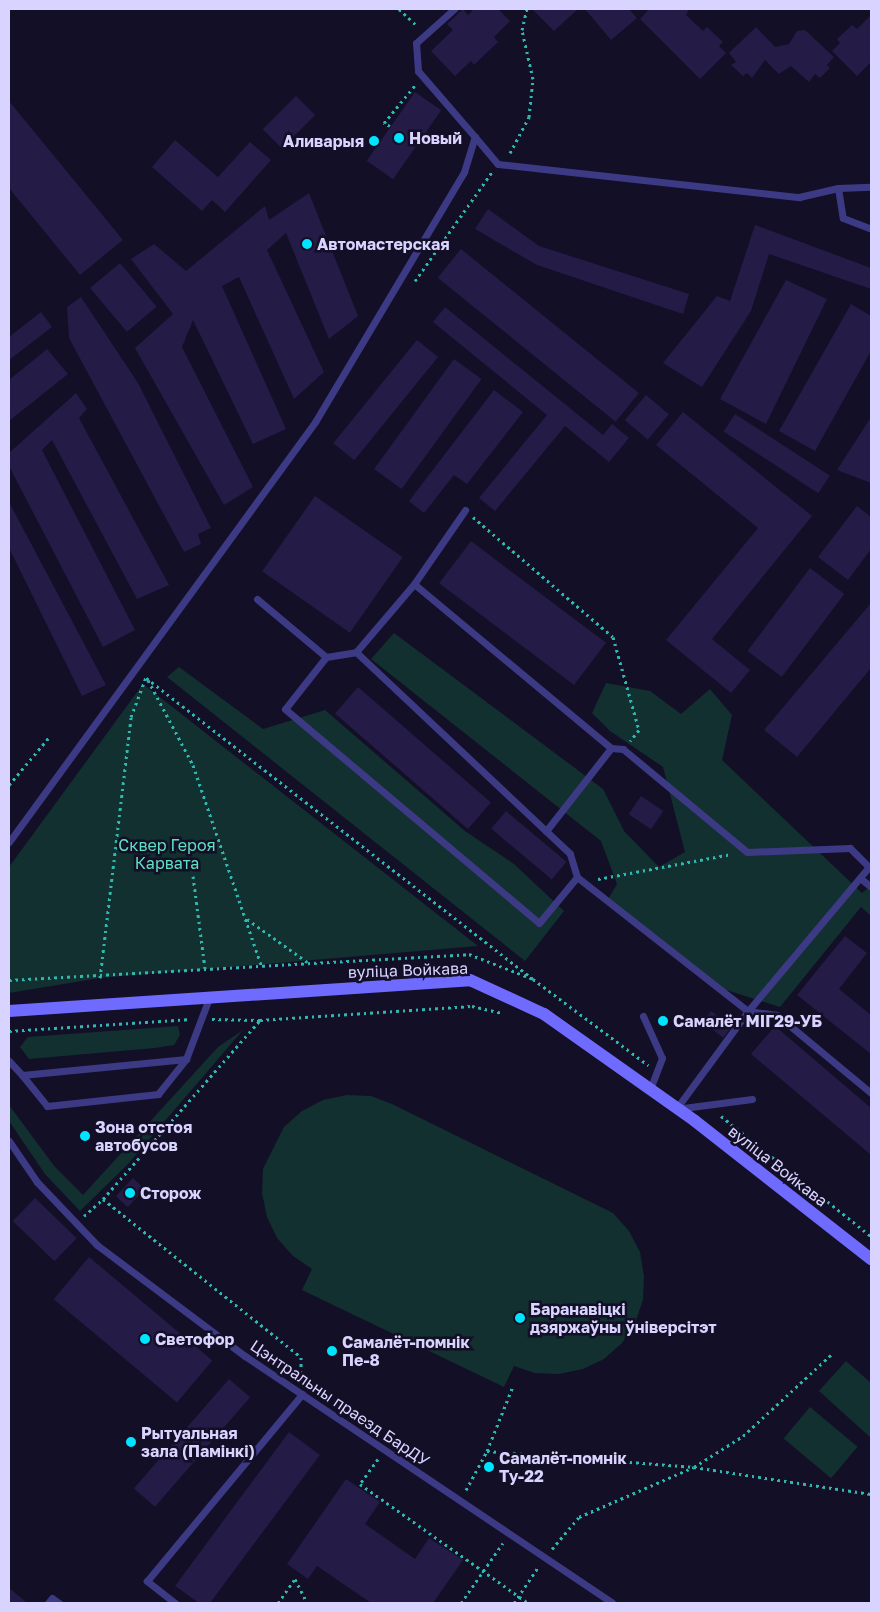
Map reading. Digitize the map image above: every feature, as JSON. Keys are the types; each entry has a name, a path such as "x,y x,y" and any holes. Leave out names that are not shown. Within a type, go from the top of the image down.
{"main road":[{"name":"вуліца Войкава","path":"9,1010 470,980 544,1014 676,1109 871,1259"}],"lane":[{"path":"454,9 416,43 418,71 498,164 799,197 838,188 871,187"},
{"path":"9,842 315,422 464,172 475,137"},
{"path":"838,188 843,218 871,229"},
{"path":"465,510 414,584 356,652 326,657 284,709 539,923 579,879"},
{"path":"414,584 611,748 623,749 747,852 850,848 870,866 748,1011 676,1109"},
{"path":"257,599 326,657"},
{"path":"356,652 570,854 579,879 748,1011 777,1016 871,1093"},
{"path":"546,831 611,748"},
{"path":"860,878 871,887"},
{"path":"9,1060 47,1106 158,1094 186,1059 204,1019 210,998"},
{"path":"643,1016 662,1058 650,1090"},
{"path":"22,1075 186,1059"},
{"path":"676,1109 752,1099"},
{"name":"Цэнтральны праезд БарДУ","path":"9,1141 37,1182 97,1245 302,1394 612,1603"},
{"path":"175,1603 147,1581 302,1394"},
{"path":"48,1603 52,1598 59,1603"}],"path":[{"path":"399,9 426,34"},
{"path":"498,164 516,147 530,117 533,79 522,30 527,9"},
{"path":"390,126 384,123 424,78"},
{"path":"465,510 613,637 639,730 623,749"},
{"path":"100,978 130,717 146,677 193,765 261,965"},
{"path":"9,785 51,735"},
{"path":"579,879 747,852"},
{"path":"194,876 205,969"},
{"path":"246,918 308,962"},
{"path":"9,1031 149,1019 260,1020 472,1006 511,1015"},
{"path":"76,1223 103,1199 260,1020"},
{"path":"103,1199 301,1357 302,1394"},
{"path":"514,1603 544,1558 579,1518 694,1468 743,1436 833,1353"},
{"path":"460,1501 487,1451 513,1386"},
{"path":"384,1450 360,1484 528,1603"},
{"path":"487,1451 694,1468 871,1494"},
{"path":"462,1603 509,1534"},
{"path":"278,1603 295,1579 307,1603"}],"green space":[{"path":"394,633 603,789 624,831 659,867 685,852 663,767 610,731 592,713 606,683 650,691 681,714 710,689 732,715 722,760 862,893 871,886 871,916 861,907 780,1007 717,987 607,901 617,884 601,841 371,659"},
{"path":"179,667 263,729 325,710 465,831 514,864 564,911 525,961 167,677"},
{"name":"Сквер Героя Карвата","path":"143,684 478,946 100,978 9,993 9,867"},
{"path":"178,1026 180,1035 174,1045 155,1048 29,1059 20,1047 28,1037"},
{"path":"243,1030 128,1164 80,1211 45,1174 9,1121 9,1105 55,1167 83,1195 218,1047"},
{"path":"347,1095 371,1096 392,1104 613,1213 629,1231 640,1252 644,1276 643,1300 635,1323 622,1343 604,1359 583,1369 559,1374 535,1373 514,1366 504,1387 302,1290 312,1269 293,1256 277,1238 267,1217 262,1193 263,1169 284,1127 302,1111 323,1100"},
{"path":"846,1361 871,1383 871,1438 819,1391"},
{"path":"810,1407 857,1447 831,1478 784,1438"}],"building":[{"path":"463,9 468,15 474,9 498,9 510,21 494,37 498,42 474,65 471,61 455,76 431,51 453,30 447,24"},
{"path":"532,9 578,9 554,31"},
{"path":"585,9 629,9 637,18 611,40"},
{"path":"649,9 689,9 686,15 703,31 707,27 723,42 719,46 726,53 700,79 640,19"},
{"path":"871,15 871,62 857,76 832,51 840,43 837,39 852,25 857,29"},
{"path":"756,27 775,47 789,44 797,31 805,30 834,57 827,65 830,68 820,78 815,74 809,82 791,66 779,74 765,60 752,78 747,73 743,76 731,65 736,62 729,53"},
{"path":"415,92 441,110 393,179 367,161"},
{"path":"296,96 315,115 282,148 263,129"},
{"path":"9,101 123,240 80,275 9,188"},
{"path":"175,140 218,177 250,142 271,160 225,212 212,200 202,211 152,167"},
{"path":"309,193 358,316 329,339 286,233 267,250 324,372 294,399 239,277 222,286 286,429 253,444 193,320 182,347 253,487 224,505 135,348 173,314 131,259 154,244 186,271 265,206 269,220"},
{"path":"488,209 539,246 689,294 683,314 537,265 475,229"},
{"path":"755,225 871,268 871,289 769,254 751,311 702,387 663,363 717,296 730,301"},
{"path":"461,249 639,393 616,422 438,278"},
{"path":"120,263 157,307 127,332 90,288"},
{"path":"786,280 827,299 766,424 720,399"},
{"path":"81,297 138,383 211,528 198,534 201,544 184,552 69,338 67,307"},
{"path":"851,304 871,316 871,351 815,451 779,431"},
{"path":"445,307 603,435 612,424 629,438 609,462 565,426 495,511 479,498 547,415 433,322"},
{"path":"41,312 52,327 9,360 9,337"},
{"path":"417,340 438,357 354,460 333,443"},
{"path":"47,349 68,374 9,421 9,380"},
{"path":"454,359 482,379 402,489 374,469"},
{"path":"494,390 523,412 467,484 454,475 424,513 409,501"},
{"path":"76,393 87,409 79,418 169,585 137,599 52,440 42,450 135,630 103,647 10,468 9,471 9,453"},
{"path":"646,395 669,414 648,440 625,420"},
{"path":"683,412 812,516 712,639 750,670 731,693 666,640 758,528 656,445"},
{"path":"735,414 830,476 818,493 724,432"},
{"path":"871,417 871,483 837,470"},
{"path":"315,496 403,557 350,633 262,571"},
{"path":"9,502 106,685 82,696 9,548"},
{"path":"857,506 871,517 871,549 848,580 818,557"},
{"path":"471,541 606,643 574,685 439,583"},
{"path":"810,568 844,594 782,677 747,651"},
{"path":"871,603 871,668 797,757 764,730"},
{"path":"358,687 491,802 468,829 335,713"},
{"path":"641,796 663,811 651,829 629,814"},
{"path":"506,811 567,862 552,879 491,829"},
{"path":"845,936 867,953 839,989 871,1015 871,1054 797,995"},
{"path":"711,1011 732,1027 723,1038 703,1022"},
{"path":"775,1026 871,1108 871,1155 751,1054"},
{"name":"Сторож","path":"133,1178 145,1189 128,1207 116,1196"},
{"path":"35,1198 77,1238 54,1261 13,1221"},
{"name":"Светофор","path":"89,1257 212,1360 177,1403 54,1299"},
{"path":"229,1379 250,1397 155,1507 134,1488"},
{"path":"289,1432 320,1455 210,1603 199,1603 175,1586"},
{"path":"346,1479 380,1502 365,1524 415,1559 429,1538 463,1560 433,1603 371,1603 317,1566 308,1579 287,1564"},
{"path":"9,1588 25,1601 24,1603 9,1603"}],"place":[{"name":"Новый","path":"399,138"},
{"name":"Аливарыя","path":"374,141"},
{"name":"Автомастерская","path":"307,244"},
{"name":"Самалёт МІГ29-УБ","path":"663,1021"},
{"name":"Зона отстоя автобусов","path":"85,1136"},
{"name":"Сторож","path":"130,1193"},
{"name":"Баранавіцкі дзяржаўны ўніверсітэт","path":"520,1318"},
{"name":"Светофор","path":"145,1339"},
{"name":"Самалёт-помнік Пе-8","path":"332,1351"},
{"name":"Рытуальная зала (Памінкі)","path":"131,1442"},
{"name":"Самалёт-помнік Ту-22","path":"489,1467"}]}
